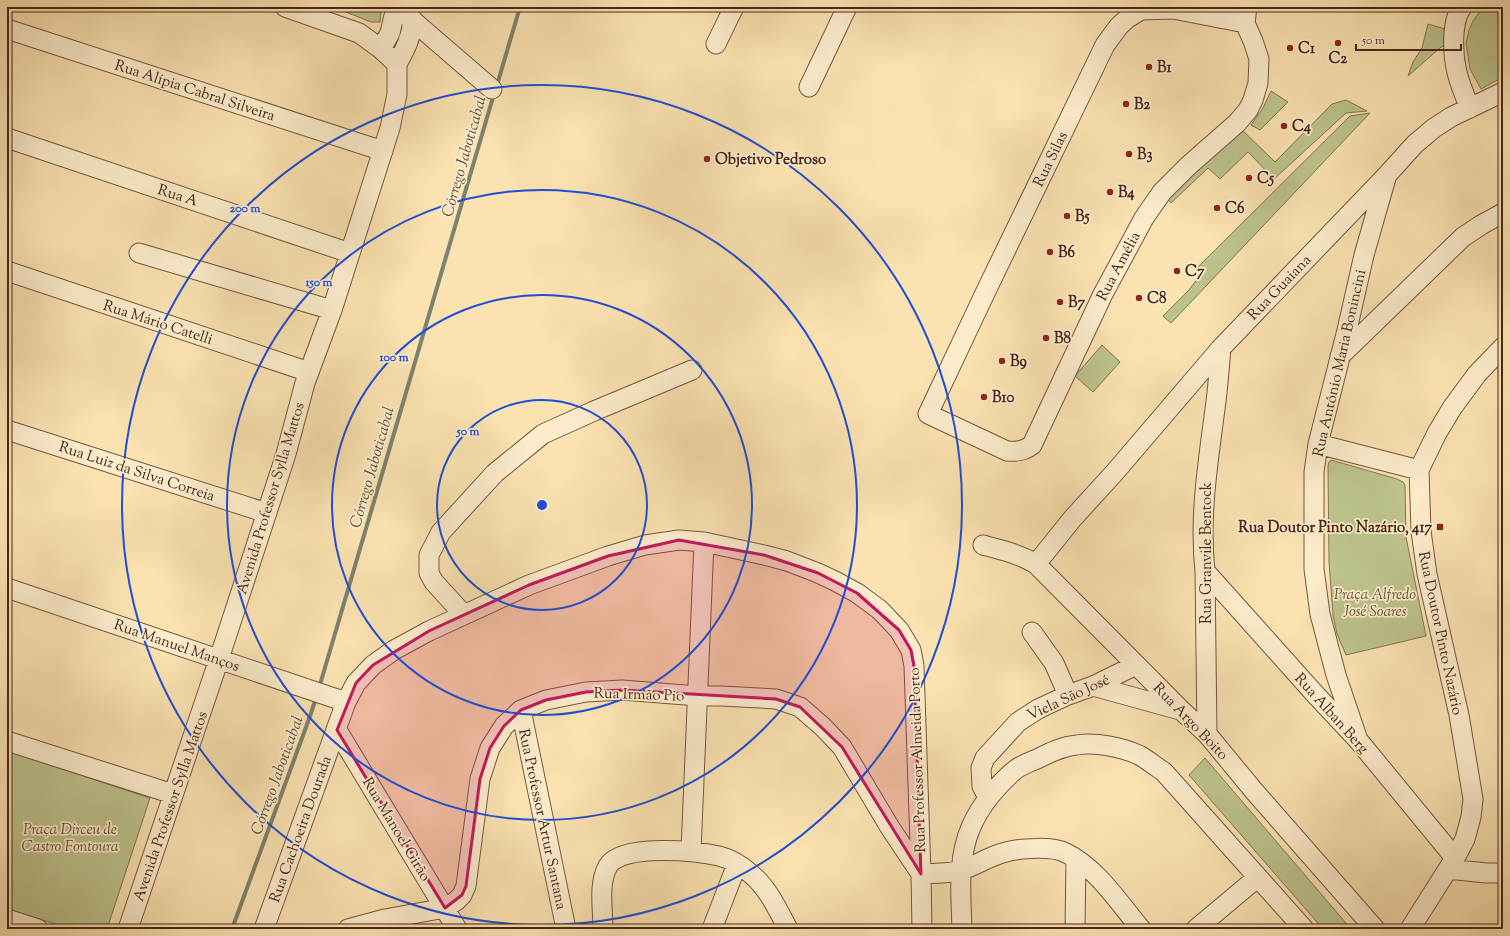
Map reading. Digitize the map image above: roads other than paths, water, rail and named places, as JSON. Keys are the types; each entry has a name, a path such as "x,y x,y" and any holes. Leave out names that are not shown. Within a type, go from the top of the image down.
{"street":[{"path":"285,7 359,33 381,49 397,64 408,46 412,33 413,20"},
{"path":"381,49 390,33 397,7 492,89"},
{"path":"716,44 734,7"},
{"path":"809,87 847,7"},
{"path":"1462,7 1456,20 1453,54 1459,82 1470,108"},
{"name":"Rua Silas","path":"928,414 1105,45 1119,26 1141,10 1173,9 1246,15"},
{"name":"Rua Amélia","path":"928,414 1007,451 1017,452 1032,445 1102,294 1144,218 1162,192 1188,166 1238,122 1250,105 1258,83 1259,59 1246,15"},
{"name":"Rua Alípia Cabral Silveira","path":"7,29 383,151"},
{"name":"Avenida Professor Sylla Mattos","path":"128,929 267,513 286,454 309,372 332,310 383,151 394,112 397,94 397,64"},
{"name":"Rua Guaiana","path":"1036,564 1073,518 1115,472 1221,348 1415,144 1451,117 1503,92"},
{"name":"Rua A","path":"7,138 350,253"},
{"name":"Rua Antônio Maria Bonincini","path":"1358,740 1334,666 1320,614 1314,569 1314,472 1318,444 1364,255 1387,175"},
{"path":"1340,356 1463,238 1481,225 1503,213"},
{"path":"139,253 332,310"},
{"name":"Rua Mário Catelli","path":"7,271 309,372"},
{"name":"Rua Doutor Pinto Nazário","path":"1410,929 1452,863 1465,839 1471,817 1473,799 1459,715 1427,574 1421,531 1419,470 1437,433 1452,408 1477,374 1503,347"},
{"name":"Rua Granvile Bentock","path":"1207,734 1205,571 1202,547 1206,473 1216,408 1221,348"},
{"path":"464,615 434,582 429,573 429,555 441,532 496,473 544,434 594,411 692,370"},
{"name":"Rua Luiz da Silva Correia","path":"7,430 267,513"},
{"path":"1318,444 1419,470"},
{"name":"Rua Professor Almeida Porto","path":"337,730 346,702 356,683 373,665 394,650 429,631 529,585 608,556 645,545 679,540 704,542 764,554 818,573 857,593 880,610 899,630 911,650 914,666 922,929"},
{"path":"691,851 704,542"},
{"name":"Rua Argo Boito","path":"983,545 1011,552 1036,564 1181,710 1207,734 1254,791 1375,929"},
{"name":"Rua Alban Berg","path":"1205,571 1309,688 1358,740 1452,863"},
{"name":"Rua Manuel Manços","path":"7,588 346,702"},
{"path":"1032,632 1054,663 1068,695"},
{"name":"Viela São José","path":"988,798 982,786 981,768 985,758 1018,722 1038,709 1068,695 1093,686 1136,665"},
{"path":"1309,688 1324,690 1329,687 1332,680 1334,666"},
{"path":"1093,686 1181,710"},
{"name":"Rua Irmão Pio","path":"348,929 385,919 445,908 456,901 462,895 466,886 480,779 490,748 504,726 521,710 546,700 586,692 622,690 698,696 776,699 800,707 823,727 842,747 889,826 921,874"},
{"name":"Rua Professor Artur Santana","path":"521,710 566,929"},
{"name":"Rua Manoel Girão","path":"337,730 457,929"},
{"name":"Rua Cachoeira Dourada","path":"264,929 337,730"},
{"path":"7,741 174,794"},
{"path":"962,929 961,870 965,848 971,827 988,798 1016,769 1051,752 1076,745 1098,745 1120,748 1139,755 1164,772 1304,929"},
{"path":"921,874 961,870 988,857 1015,850 1042,848 1054,849 1065,852 1076,859 1098,878 1140,929"},
{"path":"603,929 602,890 604,875 610,863 632,852 691,851 720,856 737,864 752,874 760,883 788,929"},
{"path":"1075,929 1076,859"},
{"path":"1452,863 1486,873 1503,872"},
{"path":"712,929 737,864"},
{"path":"1196,929 1258,877"},
{"path":"7,919 38,929"}],"waterway":[{"name":"Córrego Jaboticabal","path":"497,85 520,7"},
{"name":"Córrego Jaboticabal","path":"319,688 494,94"},
{"name":"Córrego Jaboticabal","path":"232,929 316,698"}],"place":[{"name":"C2","path":"1338,43"},
{"name":"C1","path":"1290,48"},
{"name":"B1","path":"1149,67"},
{"name":"B2","path":"1126,104"},
{"name":"C4","path":"1284,126"},
{"name":"B3","path":"1129,154"},
{"name":"Objetivo Pedroso","path":"707,159"},
{"name":"C5","path":"1249,178"},
{"name":"B4","path":"1110,192"},
{"name":"C6","path":"1217,208"},
{"name":"B5","path":"1067,216"},
{"name":"B6","path":"1050,252"},
{"name":"C7","path":"1177,271"},
{"name":"C8","path":"1139,298"},
{"name":"B7","path":"1060,302"},
{"name":"B8","path":"1046,338"},
{"name":"B9","path":"1002,361"},
{"name":"B10","path":"984,397"},
{"name":"Rua Doutor Pinto Nazário, 417","path":"1440,527"}],"park label":[{"name":"Praça Alfredo José Soares","path":"1375,602"},
{"name":"Praça Dirceu de Castro Fontoura","path":"70,838"}]}
